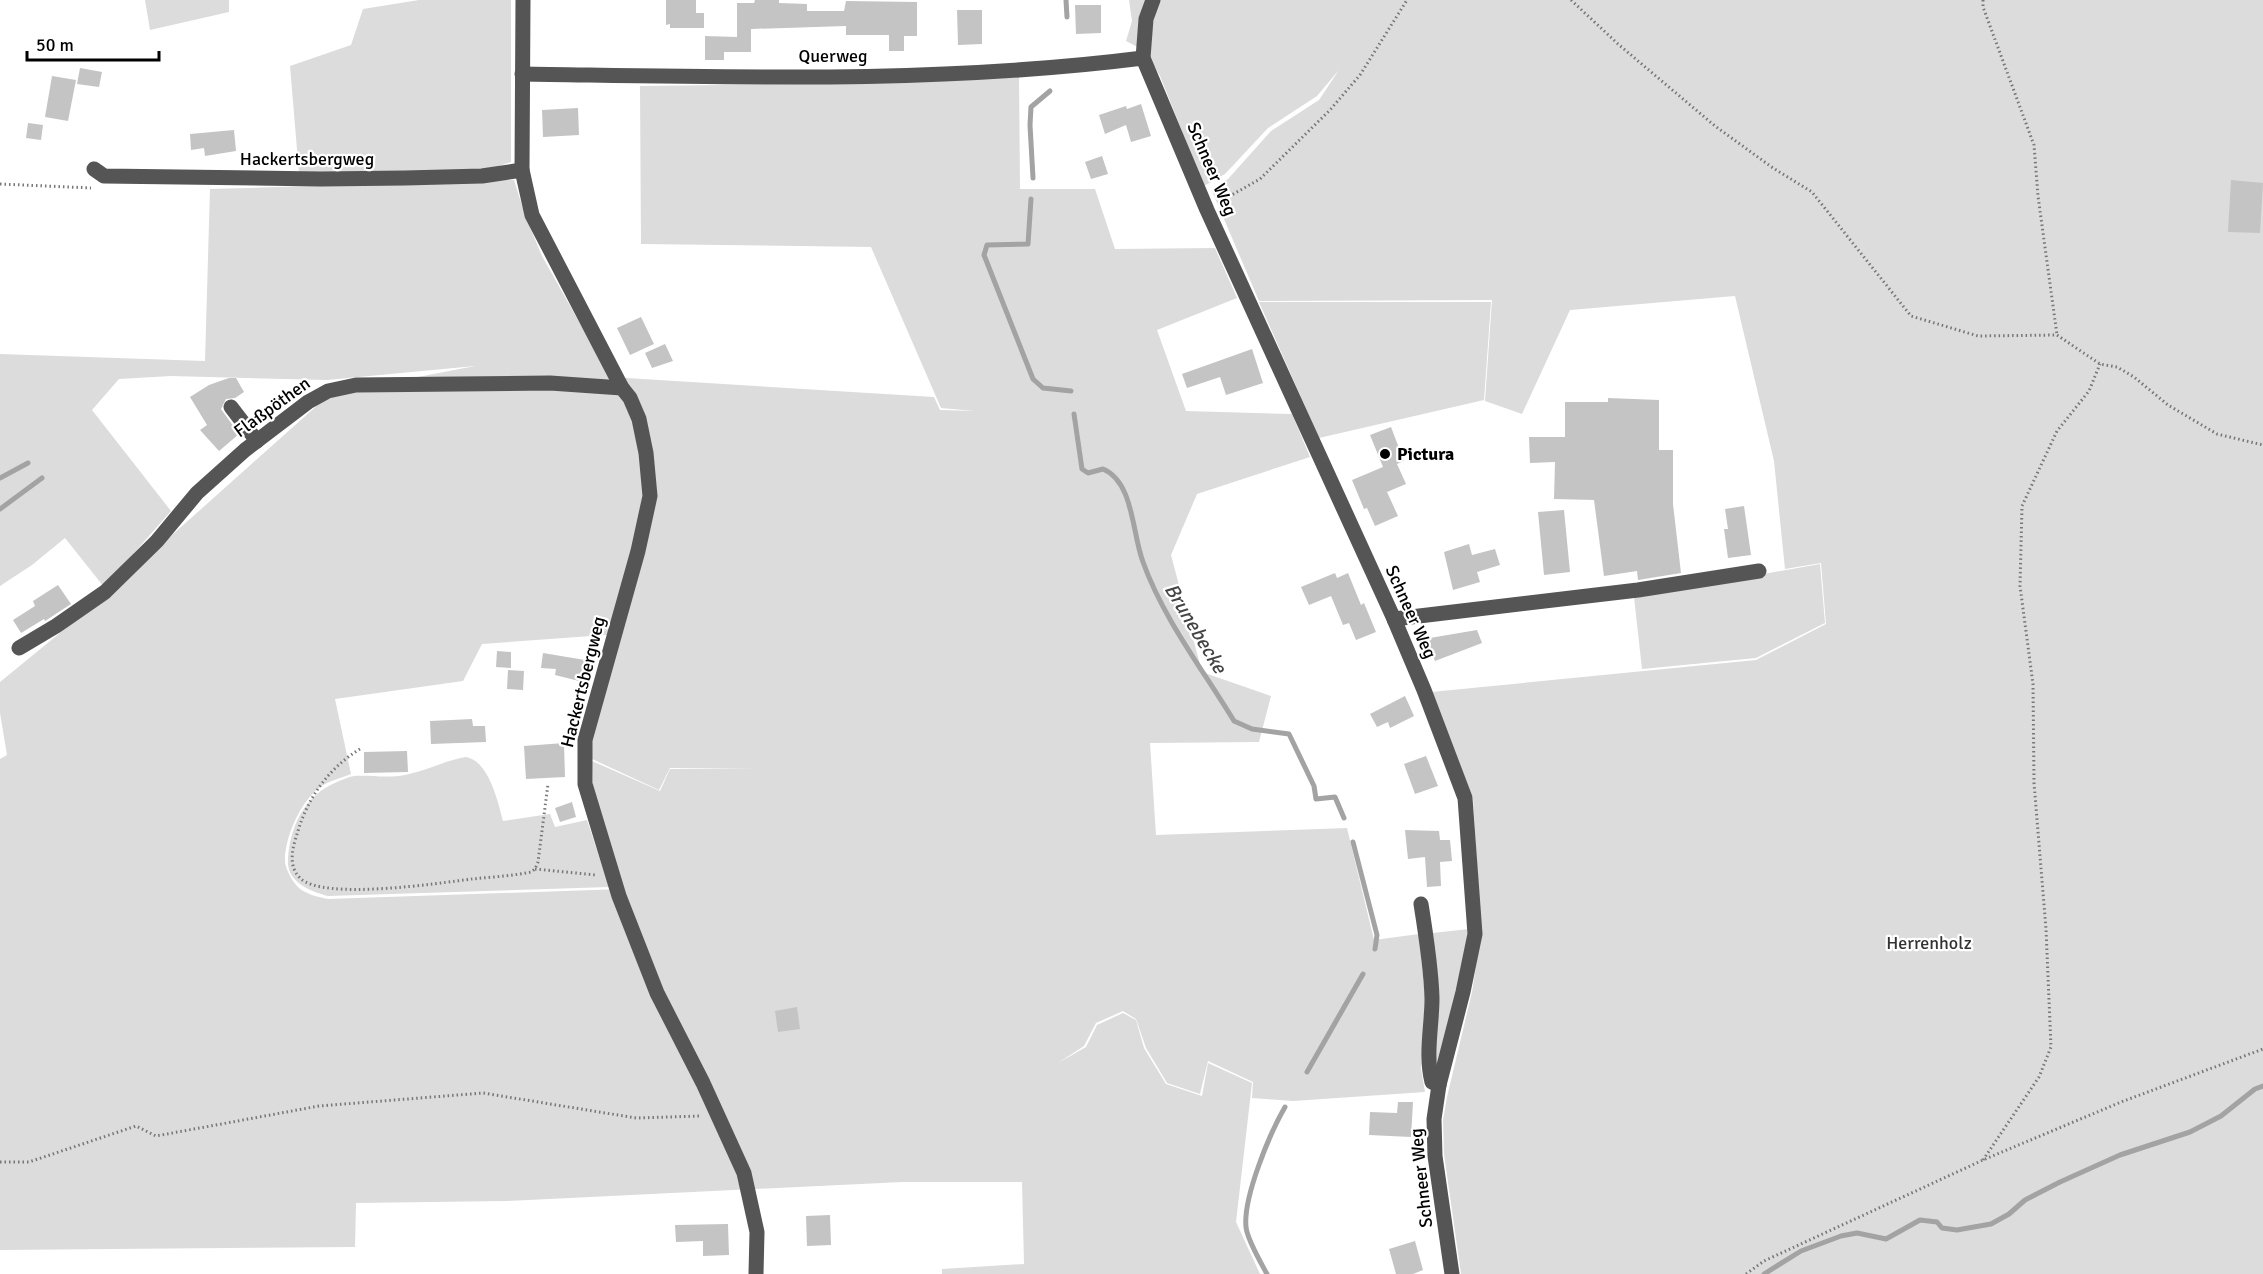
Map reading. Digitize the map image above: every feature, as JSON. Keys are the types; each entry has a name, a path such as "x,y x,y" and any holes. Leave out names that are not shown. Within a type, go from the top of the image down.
{"street":[{"name":"Hackertsbergweg","path":"523,0 522,170 532,215 639,419 646,453 650,496 638,551 585,740 584,770 588,797 613,876 657,993 744,1173 757,1232 756,1274"},
{"name":"Schneer Weg","path":"1153,0 1146,19 1143,57 1207,210 1394,619 1465,798 1475,934 1463,992 1438,1085 1434,1119 1435,1156 1452,1274"},
{"name":"Querweg","path":"522,74 845,76 995,72 1088,65 1143,57"},
{"name":"Hackertsbergweg","path":"94,169 104,176 321,179 483,176 522,170"},
{"name":"Flaßpöthen","path":"19,648 105,592 157,541 197,492 257,441 308,402 328,391 356,385 550,383 622,388"},
{"path":"231,407 257,441"},
{"path":"1394,619 1759,571"},
{"path":"1421,904 1432,997 1428,1066 1432,1082 1438,1085"}],"path":[{"path":"1207,210 1260,179 1330,110 1360,75 1407,0"},
{"path":"1571,0 1618,44 1715,126 1773,168 1812,192 1911,316 1978,336 2057,335 2100,364 2117,367 2134,377 2168,405 2217,434 2263,445"},
{"path":"1983,0 1983,7 2034,145 2038,196 2057,335"},
{"path":"1983,1160 2039,1077 2051,1047 2046,929 2034,783 2033,684 2019,586 2022,507 2057,431 2089,391 2100,364"},
{"path":"360,749 345,759 322,781 303,816 292,854 292,863 295,872 309,885 326,888 390,888 524,873 535,869 613,876"},
{"path":"535,869 538,862 548,784"},
{"path":"1746,1274 1764,1261 1983,1160 2121,1102 2263,1049"},
{"path":"0,1161 29,1162 136,1126 156,1136 319,1106 483,1093 636,1118 718,1116"}],"green space":[{"path":"145,0 229,0 229,12 150,30"},
{"path":"419,0 511,0 511,162 479,173 299,173 290,66 351,45 363,9"},
{"name":"Herrenholz","path":"1129,0 1158,0 1153,23 1159,0 2263,0 2263,1274 1461,1274 1444,1154 1443,1120 1472,992 1481,934 1473,798 1431,692 1756,660 1826,624 1821,563 1785,569 1774,461 1735,296 1570,310 1522,414 1485,401 1492,300 1259,301 1212,191 1228,179 1271,131 1319,100 1339,70 1317,96 1268,128 1225,174 1204,186 1160,76 1145,51 1126,41 1132,21"},
{"path":"1019,77 1020,189 1095,189 1115,249 1215,248 1237,298 1157,330 1186,411 1292,414 1310,457 1197,494 1171,555 1202,672 1271,696 1259,742 1150,743 1156,835 1347,828 1374,940 1419,934 1425,997 1421,1069 1425,1092 1293,1101 1252,1098 1253,1082 1208,1061 1200,1094 1167,1083 1146,1048 1136,1019 1123,1011 1096,1023 1084,1046 1058,1063 1086,1047 1097,1025 1123,1013 1136,1020 1144,1048 1166,1084 1202,1096 1208,1063 1252,1083 1236,1222 1260,1274 942,1274 942,1269 1024,1264 1022,1182 902,1182 506,1201 356,1203 355,1247 0,1250 0,759 7,755 0,713 0,682 88,610 330,394 475,366 327,380 171,376 119,379 92,410 171,511 104,587 65,538 32,565 0,586 0,354 205,361 210,189 514,180 526,218 542,256 610,377 934,397 940,410 975,411 941,408 871,247 641,244 640,86 801,84","holes":["619,634 592,739 592,759 659,790 670,768 757,769 670,769 660,791 592,761 593,786 622,889 328,899 312,895 301,889 288,872 285,862 287,842 306,801 320,787 351,774 335,699 463,681 482,644"]},
{"path":"1259,302 1491,302 1484,400 1319,438"},
{"path":"1820,564 1825,623 1756,658 1642,669 1634,597"},
{"path":"466,757 474,760 486,774 495,793 503,821 550,814 555,827 587,820 609,887 328,896 300,884 291,874 288,867 289,847 296,824 308,803 326,788 352,776 402,775"},
{"path":"1469,929 1469,940 1437,1074 1435,1065 1438,995 1433,933"}],"building":[{"path":"666,0 696,0 696,13 704,13 704,28 670,28 670,24 666,25"},
{"path":"755,0 779,0 779,3 807,4 807,11 844,11 846,1 917,2 917,36 904,36 904,51 889,51 889,35 846,35 846,26 751,29 751,52 724,52 724,60 705,60 705,36 737,37 737,3 754,3"},
{"path":"1075,5 1101,5 1101,33 1076,34"},
{"path":"957,10 982,10 982,44 958,45"},
{"path":"80,68 102,72 99,87 77,84"},
{"path":"52,76 76,80 68,121 45,117"},
{"path":"1141,104 1151,136 1131,142 1126,125 1105,134 1099,115 1126,106 1127,109"},
{"path":"578,108 579,135 543,137 542,110"},
{"path":"28,123 43,125 41,140 26,138"},
{"path":"234,130 236,151 205,156 204,148 191,150 190,134"},
{"path":"1102,156 1108,174 1091,179 1085,162"},
{"path":"2231,180 2263,183 2260,233 2228,232"},
{"path":"641,317 654,344 630,355 617,328"},
{"path":"665,344 673,361 652,368 645,353"},
{"path":"1252,349 1263,383 1226,395 1220,377 1187,388 1182,374"},
{"path":"236,378 244,392 235,398 226,399 221,409 239,434 219,451 200,430 207,425 190,397 209,385"},
{"path":"1608,398 1659,400 1659,450 1673,450 1673,504 1681,573 1638,580 1637,571 1604,576 1594,500 1554,499 1555,462 1530,463 1529,437 1565,437 1565,402 1608,402"},
{"path":"1391,427 1404,461 1397,464 1406,484 1387,492 1398,516 1375,526 1367,508 1364,509 1352,480 1383,467 1370,435"},
{"path":"1744,506 1751,555 1728,558 1724,529 1728,529 1725,509"},
{"path":"1564,510 1570,572 1544,575 1538,512"},
{"path":"1469,544 1472,555 1495,549 1500,565 1477,572 1480,582 1453,590 1444,552"},
{"path":"1335,573 1337,578 1348,573 1361,605 1364,603 1376,632 1356,640 1349,623 1343,625 1331,596 1309,605 1301,587"},
{"path":"58,585 71,604 21,633 13,620 35,606 33,601"},
{"path":"1477,630 1482,643 1435,661 1428,644 1430,638"},
{"path":"497,651 511,652 511,668 496,667"},
{"path":"543,653 585,660 579,681 555,675 556,669 541,668"},
{"path":"508,670 524,671 523,690 507,689"},
{"path":"1405,696 1414,716 1390,728 1388,722 1377,727 1370,714"},
{"path":"472,719 473,726 485,726 486,742 431,744 430,721"},
{"path":"564,743 565,777 526,779 524,746"},
{"path":"407,751 408,772 364,773 364,752"},
{"path":"1426,756 1438,786 1415,794 1404,764"},
{"path":"572,802 576,817 560,822 555,808"},
{"path":"1405,830 1439,831 1440,840 1450,840 1452,861 1440,862 1441,886 1427,887 1425,857 1408,859"},
{"path":"797,1007 800,1029 778,1032 775,1011"},
{"path":"1398,1102 1413,1102 1411,1137 1369,1135 1370,1112 1397,1113"},
{"path":"830,1215 831,1245 807,1246 806,1216"},
{"path":"728,1224 729,1255 703,1256 703,1241 676,1242 675,1225"},
{"path":"1415,1241 1423,1270 1413,1274 1396,1274 1389,1249"}],"waterway":[{"path":"1066,0 1067,17"},
{"path":"1033,178 1031,107 1050,91"},
{"name":"Brunebecke","path":"1031,199 1028,244 987,245 984,255 1033,379 1043,388 1071,391"},
{"name":"Brunebecke","path":"1074,414 1082,469 1088,473 1103,469 1121,485 1130,510 1139,550 1151,583 1184,643 1234,721 1252,729 1289,734 1314,786 1316,799 1335,797 1344,818"},
{"path":"0,478 28,463"},
{"path":"0,509 42,478"},
{"name":"Brunebecke","path":"1353,842 1377,935 1375,949"},
{"name":"Brunebecke","path":"1307,1072 1363,974"},
{"path":"1764,1274 1801,1251 1841,1236 1857,1233 1886,1239 1920,1220 1937,1222 1942,1228 1957,1230 1991,1224 2009,1214 2025,1200 2060,1182 2120,1155 2190,1132 2221,1116 2255,1089 2263,1086"},
{"name":"Brunebecke","path":"1267,1274 1249,1238 1246,1214 1259,1166 1272,1132 1285,1107"}],"place":[{"name":"Pictura","path":"1385,454"}]}
